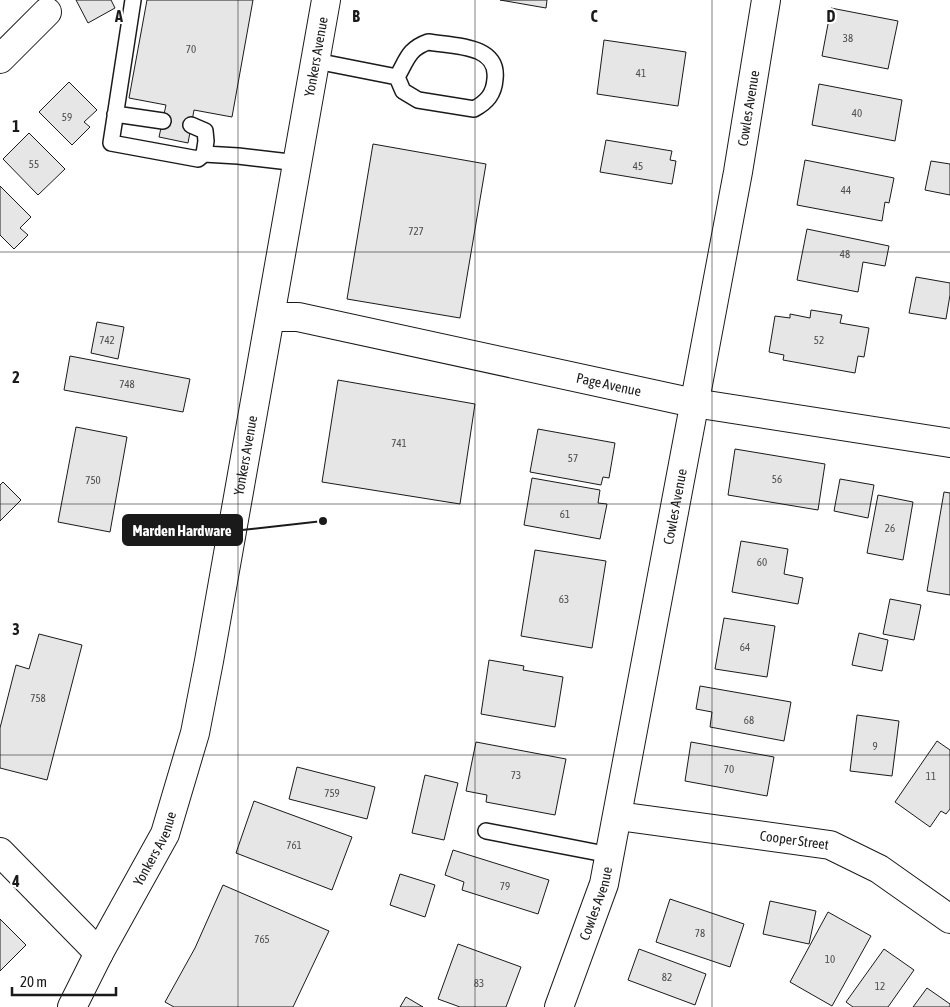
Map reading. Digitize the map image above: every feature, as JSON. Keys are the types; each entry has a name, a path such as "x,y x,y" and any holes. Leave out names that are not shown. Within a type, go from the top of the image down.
{"street":[{"name":"Yonkers Avenue","path":"72,1007 99,953 165,834 195,733 271,317 326,0"},
{"name":"Cowles Avenue","path":"559,1007 604,884 610,855 738,172 766,0"},
{"path":"0,59 48,12"},
{"name":"Page Avenue","path":"271,317 298,317 694,403 950,443"},
{"name":"Cooper Street","path":"618,816 830,845 879,869 950,919"},
{"path":"0,852 99,953"}],"lane":[{"path":"134,0 111,143 198,159 204,154 205,131 191,125"},
{"path":"428,42 481,50 490,58 495,68 496,76 494,91 485,103 474,109 418,100 404,91 397,77 411,52 417,46 428,42"},
{"path":"316,61 397,77"},
{"path":"115,114 163,121"},
{"path":"204,154 298,163"},
{"path":"486,831 610,855"}],"building":[{"path":"76,0 111,0 115,8 88,23"},
{"path":"147,0 253,0 232,117 194,110 188,143 159,137 166,105 129,98"},
{"path":"500,0 547,0 546,8"},
{"path":"831,8 898,21 888,69 822,56"},
{"path":"604,40 686,52 678,106 597,94"},
{"path":"69,82 97,110 84,122 90,127 72,145 39,112"},
{"path":"819,84 902,100 895,141 812,125"},
{"path":"29,133 65,169 38,195 3,159"},
{"path":"606,140 672,151 670,160 676,161 672,184 600,172"},
{"path":"373,144 486,164 460,318 347,299"},
{"path":"805,160 894,178 889,203 885,202 882,221 797,205"},
{"path":"931,161 950,164 950,195 925,190"},
{"path":"0,186 31,217 20,228 28,235 14,249 0,235"},
{"path":"807,229 889,246 885,266 863,262 858,292 797,280"},
{"path":"916,277 950,283 946,319 909,313"},
{"path":"811,310 842,315 840,323 869,328 864,357 858,356 855,373 783,360 784,355 769,352 775,316 790,318 790,314 810,318"},
{"path":"97,322 124,327 118,359 91,353"},
{"path":"70,356 190,379 183,412 64,390"},
{"path":"338,380 475,404 460,504 322,482"},
{"path":"76,427 127,437 110,532 58,522"},
{"path":"538,429 615,443 609,478 603,477 601,485 530,472"},
{"path":"735,449 825,464 818,510 728,495"},
{"path":"532,478 600,490 598,503 607,504 600,539 524,525"},
{"path":"840,479 874,485 868,518 834,511"},
{"path":"3,482 21,500 0,521 0,485"},
{"path":"944,492 950,493 950,595 927,591"},
{"path":"878,495 913,502 903,560 867,553"},
{"path":"741,541 788,549 784,574 803,578 798,604 732,592"},
{"path":"535,550 606,561 592,648 521,636"},
{"path":"890,599 921,605 914,640 883,634"},
{"path":"724,618 775,626 767,677 715,669"},
{"path":"859,633 888,640 882,671 852,665"},
{"path":"39,634 82,645 47,780 0,768 0,728 16,665 29,669"},
{"path":"489,660 524,666 523,670 563,677 555,727 481,714"},
{"path":"700,686 791,702 784,741 710,727 712,712 696,709"},
{"path":"857,715 899,721 892,776 850,771"},
{"path":"937,741 950,750 950,809 946,814 941,811 930,827 895,802"},
{"path":"476,742 566,759 555,815 486,802 487,795 466,791"},
{"path":"691,742 774,757 767,796 685,781"},
{"path":"297,767 375,787 367,819 289,799"},
{"path":"425,775 458,783 444,840 412,833"},
{"path":"254,801 352,837 332,890 236,853"},
{"path":"453,850 549,880 538,914 462,890 464,882 445,875"},
{"path":"400,874 435,885 425,917 390,905"},
{"path":"223,885 329,931 293,1007 174,1007 165,1002 195,948"},
{"path":"670,899 744,924 730,967 656,942"},
{"path":"770,901 816,911 809,944 763,934"},
{"path":"828,912 871,936 832,1006 790,982"},
{"path":"0,919 26,945 0,971"},
{"path":"458,944 521,967 506,1007 460,1007 438,999"},
{"path":"639,949 706,974 695,1005 628,980"},
{"path":"884,949 914,970 888,1007 853,1007 846,1002"},
{"path":"927,988 950,1004 950,1007 913,1007"},
{"path":"406,997 423,1007 400,1007"}],"place":[{"name":"Marden Hardware","path":"323,521"}]}
